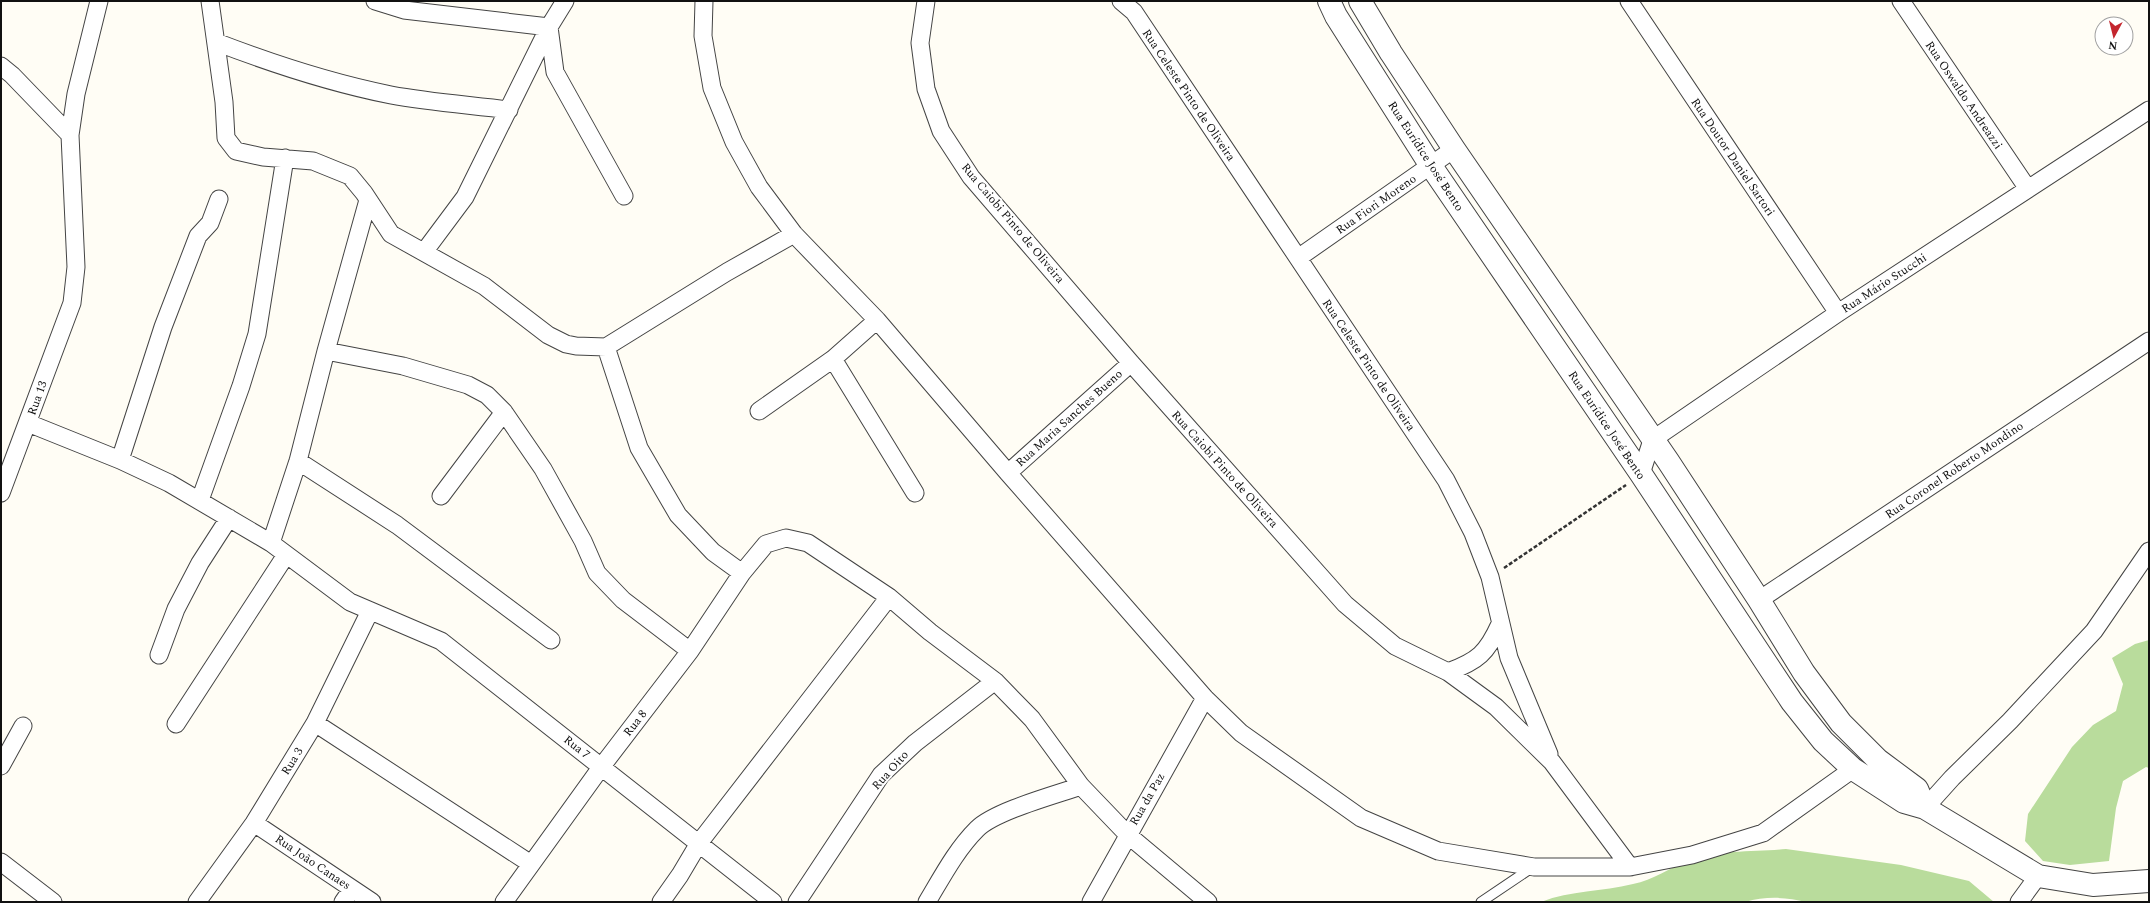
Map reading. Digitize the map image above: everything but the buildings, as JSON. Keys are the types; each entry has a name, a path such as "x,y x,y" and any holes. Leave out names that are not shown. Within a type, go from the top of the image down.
{"street":[{"name":"Rua 13","path":"1,493 72,303 76,267 70,135 76,94 100,1"},
{"path":"210,1 224,102 226,138 236,151 263,158 285,158 313,161 350,176 391,234 484,286 548,335 576,346 606,347 727,272 794,234"},
{"path":"375,1 404,10 549,27"},
{"path":"424,252 465,197 549,27 565,1"},
{"path":"704,1 703,36 712,88 734,142 759,187 794,234 877,320 1008,473 1205,698 1241,733 1361,818 1438,850 1534,867 1630,867 1692,855 1764,833 1853,769"},
{"name":"Rua Caiobi Pinto de Oliveira","path":"926,1 920,43 926,89 941,131 971,177 1131,363 1345,604 1395,646 1448,672 1496,707 1552,762 1630,867"},
{"name":"Rua Celeste Pinto de Oliveira","path":"1121,1 1134,12 1446,480 1473,533 1490,577 1509,658 1552,762"},
{"name":"Rua Eurídice José Bento","path":"1329,1 1336,16 1431,166 1641,474 1792,702 1823,741 1853,769 1904,802 1925,808 2038,876 2093,885 2149,881"},
{"path":"1360,1 1391,53 1454,149 1759,600 1804,673 1841,723 1878,760 1917,789 1925,808 1952,778 2010,721 2094,631 2149,551"},
{"name":"Rua Doutor Daniel Sartori","path":"1629,1 1838,313"},
{"name":"Rua Oswaldo Andreazzi","path":"1901,1 2028,189"},
{"path":"549,27 555,72 624,196"},
{"path":"216,42 268,62 392,95 509,110"},
{"path":"1,66 12,75 70,135"},
{"name":"Rua Mário Stucchi","path":"1652,440 1838,313 2149,110"},
{"name":"Rua Fiori Moreno","path":"1298,258 1454,149"},
{"path":"200,500 241,386 257,334 285,158"},
{"path":"120,460 163,327 198,236 210,223 219,199"},
{"path":"271,543 298,461 326,351 368,200"},
{"path":"759,411 833,359 877,320"},
{"name":"Rua Coronel Roberto Mondino","path":"1759,600 2149,341"},
{"path":"606,347 639,448 678,514 713,552 742,573"},
{"path":"326,351 403,366 468,385 487,395 504,412 543,469 583,541 597,573 623,600 690,651"},
{"path":"833,359 915,493"},
{"name":"Rua Maria Sanches Bueno","path":"1008,473 1131,363"},
{"path":"441,496 504,412"},
{"name":"Rua 7","path":"28,423 120,460 200,500 271,543 350,602 441,641 602,766 773,902"},
{"path":"1641,474 1652,440"},
{"path":"298,461 397,525 551,640"},
{"path":"159,656 176,609 200,563 229,518"},
{"name":"Rua 8","path":"504,902 602,766 690,651 742,573 766,544 786,538 808,544 889,597"},
{"path":"176,724 286,555"},
{"path":"661,902 680,875 699,843 889,597 930,632 995,681 1032,719 1081,786 1128,834 1208,902"},
{"name":"Rua 3","path":"197,902 254,822 316,723 370,611"},
{"path":"1448,672 1470,664 1483,654 1492,643 1500,624"},
{"name":"Rua Oito","path":"797,902 881,775 915,743 995,681"},
{"name":"Rua da Paz","path":"1091,902 1205,698"},
{"path":"316,723 531,864"},
{"path":"1,766 23,726"},
{"path":"927,902 957,851 978,828 1010,811 1081,786"},
{"name":"Rua João Canaes","path":"254,822 348,895 372,902"},
{"path":"1,862 53,902"},
{"path":"2019,902 2038,876"}],"lane":[{"path":"1481,902 1534,867"}],"path":[{"path":"1490,577 1641,474"}],"green space":[{"path":"2149,640 2149,768 2146,767 2123,781 2116,808 2109,861 2070,865 2043,861 2025,841 2028,814 2072,747 2093,725 2116,711 2123,684 2112,658 2135,644"},
{"path":"1786,849 1901,865 1969,881 1994,902 1806,902 1776,898 1745,902 1541,902 1564,895 1621,887 1640,882 1689,860 1711,854"}]}
